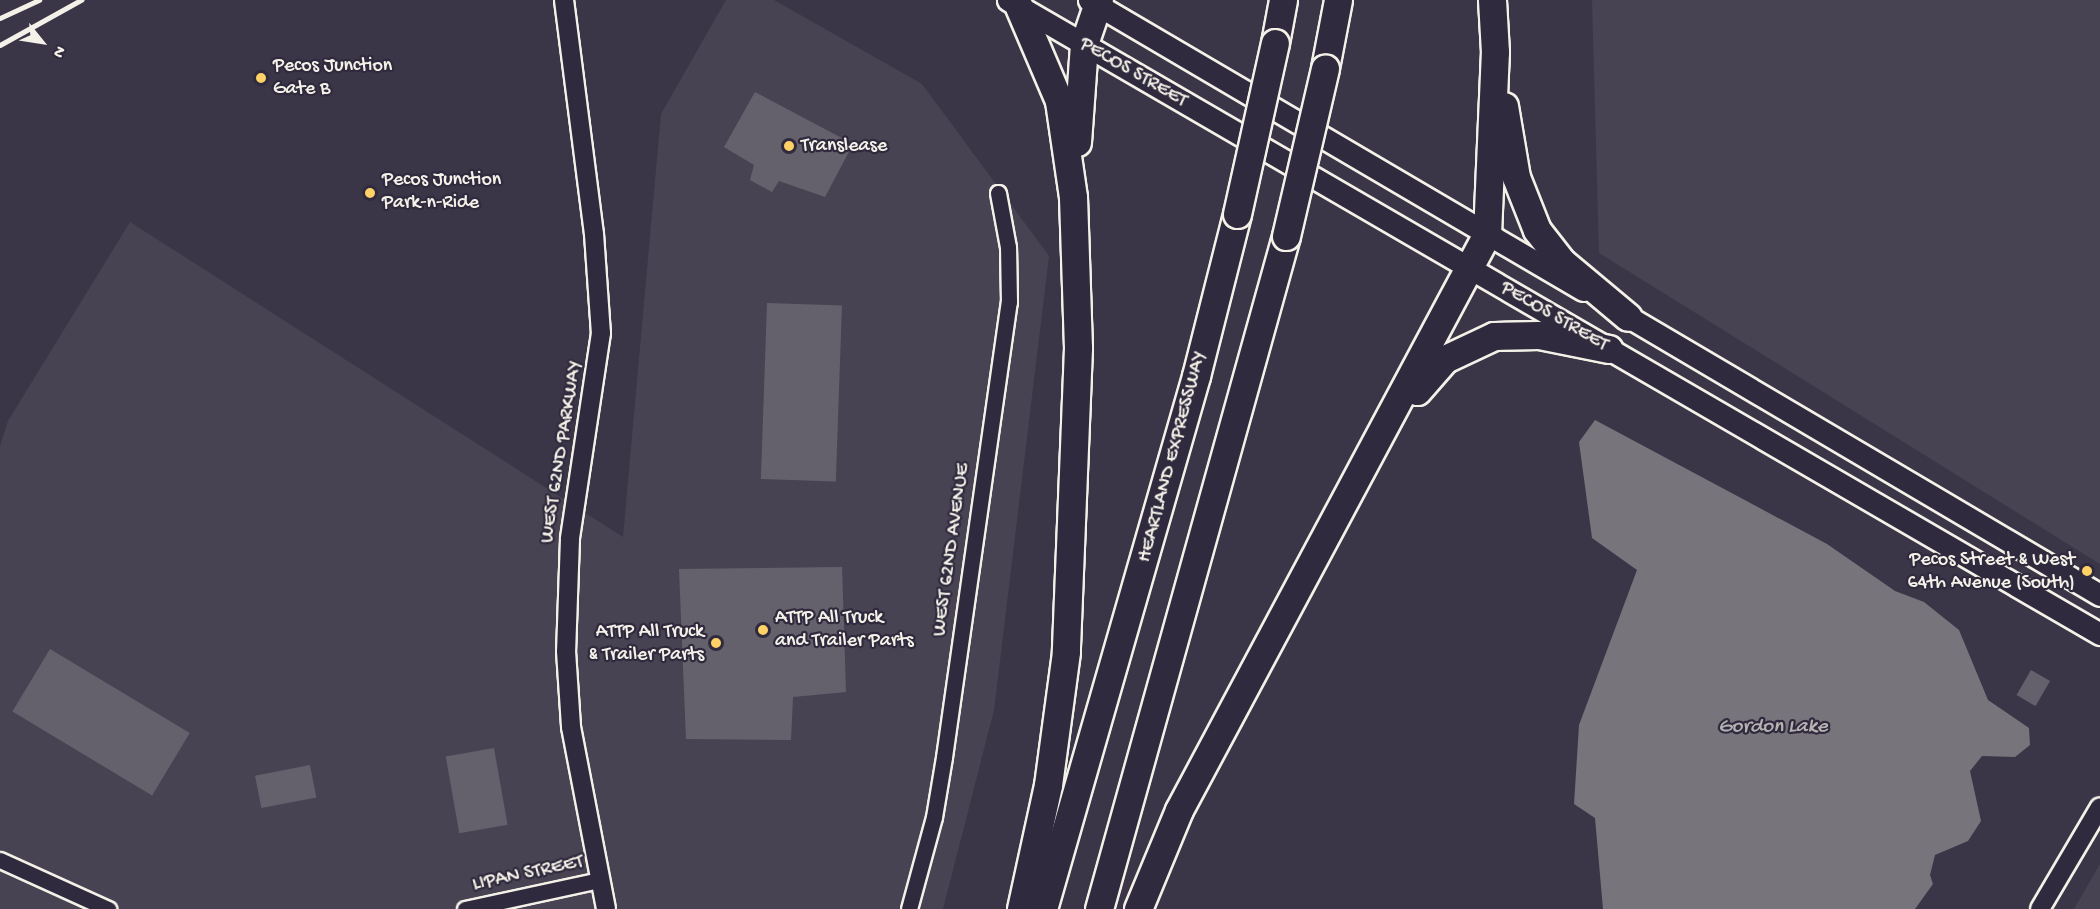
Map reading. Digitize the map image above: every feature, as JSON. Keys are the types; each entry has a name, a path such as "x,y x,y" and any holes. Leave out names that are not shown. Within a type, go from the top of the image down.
{"highway":[{"name":"HEARTLAND EXPRESSWAY","path":"1043,909 1196,376 1237,214 1283,0"},
{"path":"1099,909 1286,236 1325,68 1338,0"},
{"path":"1492,0 1496,52 1516,177 1529,216 1561,261 1628,317"},
{"path":"1072,197 1084,44 1095,2"},
{"path":"1014,3 1059,101 1072,197 1078,348 1066,652 1048,785 1020,909"},
{"path":"1138,909 1179,810 1368,454 1471,269 1487,234 1496,52"},
{"path":"1368,454 1428,376 1472,343 1515,333 1609,349"}],"main road":[{"name":"PECOS STREET","path":"1095,2 2100,595"},
{"name":"PECOS STREET","path":"1014,3 2100,634"}],"street":[{"name":"WEST 62ND PARKWAY","path":"564,0 600,292 599,368 570,539 566,651 572,727 606,909"},
{"name":"WEST 62ND AVENUE","path":"909,909 934,817 1009,302 1008,247 998,194"},
{"path":"2040,909 2100,807"},
{"path":"0,860 108,909"},
{"name":"LIPAN STREET","path":"465,909 599,880"}],"shaded area":[{"path":"726,0 774,0 922,84 1049,256 994,710 943,909 0,909 0,446 8,421 130,222 623,537 661,114"},
{"path":"1592,0 2100,0 2100,564 1599,253"},
{"path":"2100,864 2100,909 2074,909"}],"water":[{"name":"Gordon Lake","path":"1595,420 1827,544 1895,591 1924,602 1959,630 1988,700 2029,728 2030,745 2015,757 1982,756 1970,771 1981,821 1968,841 1935,855 1930,875 1933,884 1915,909 1603,909 1595,818 1574,804 1579,725 1637,570 1592,538 1579,442"}],"building":[{"name":"Translease","path":"755,92 853,144 825,197 779,181 772,192 750,180 754,165 724,147"},
{"path":"767,303 842,306 836,482 761,479"},
{"name":"ATTP All Truck and Trailer Parts","path":"842,567 846,692 793,697 791,740 686,739 679,569"},
{"path":"50,649 190,733 152,796 12,712"},
{"path":"2031,670 2050,681 2036,706 2016,695"},
{"path":"494,748 508,825 459,833 446,757"},
{"path":"310,765 316,797 261,808 255,776"}],"railway":[{"path":"0,18 39,0"},
{"path":"0,45 81,0"}],"place":[{"name":"Pecos Junction Gate B","path":"261,78"},
{"name":"Translease","path":"789,146"},
{"name":"Pecos Junction Park-n-Ride","path":"370,193"},
{"name":"Pecos Street & West 64th Avenue (South)","path":"2087,571"},
{"name":"ATTP All Truck and Trailer Parts","path":"763,630"},
{"name":"ATTP All Truck & Trailer Parts","path":"716,643"}]}
